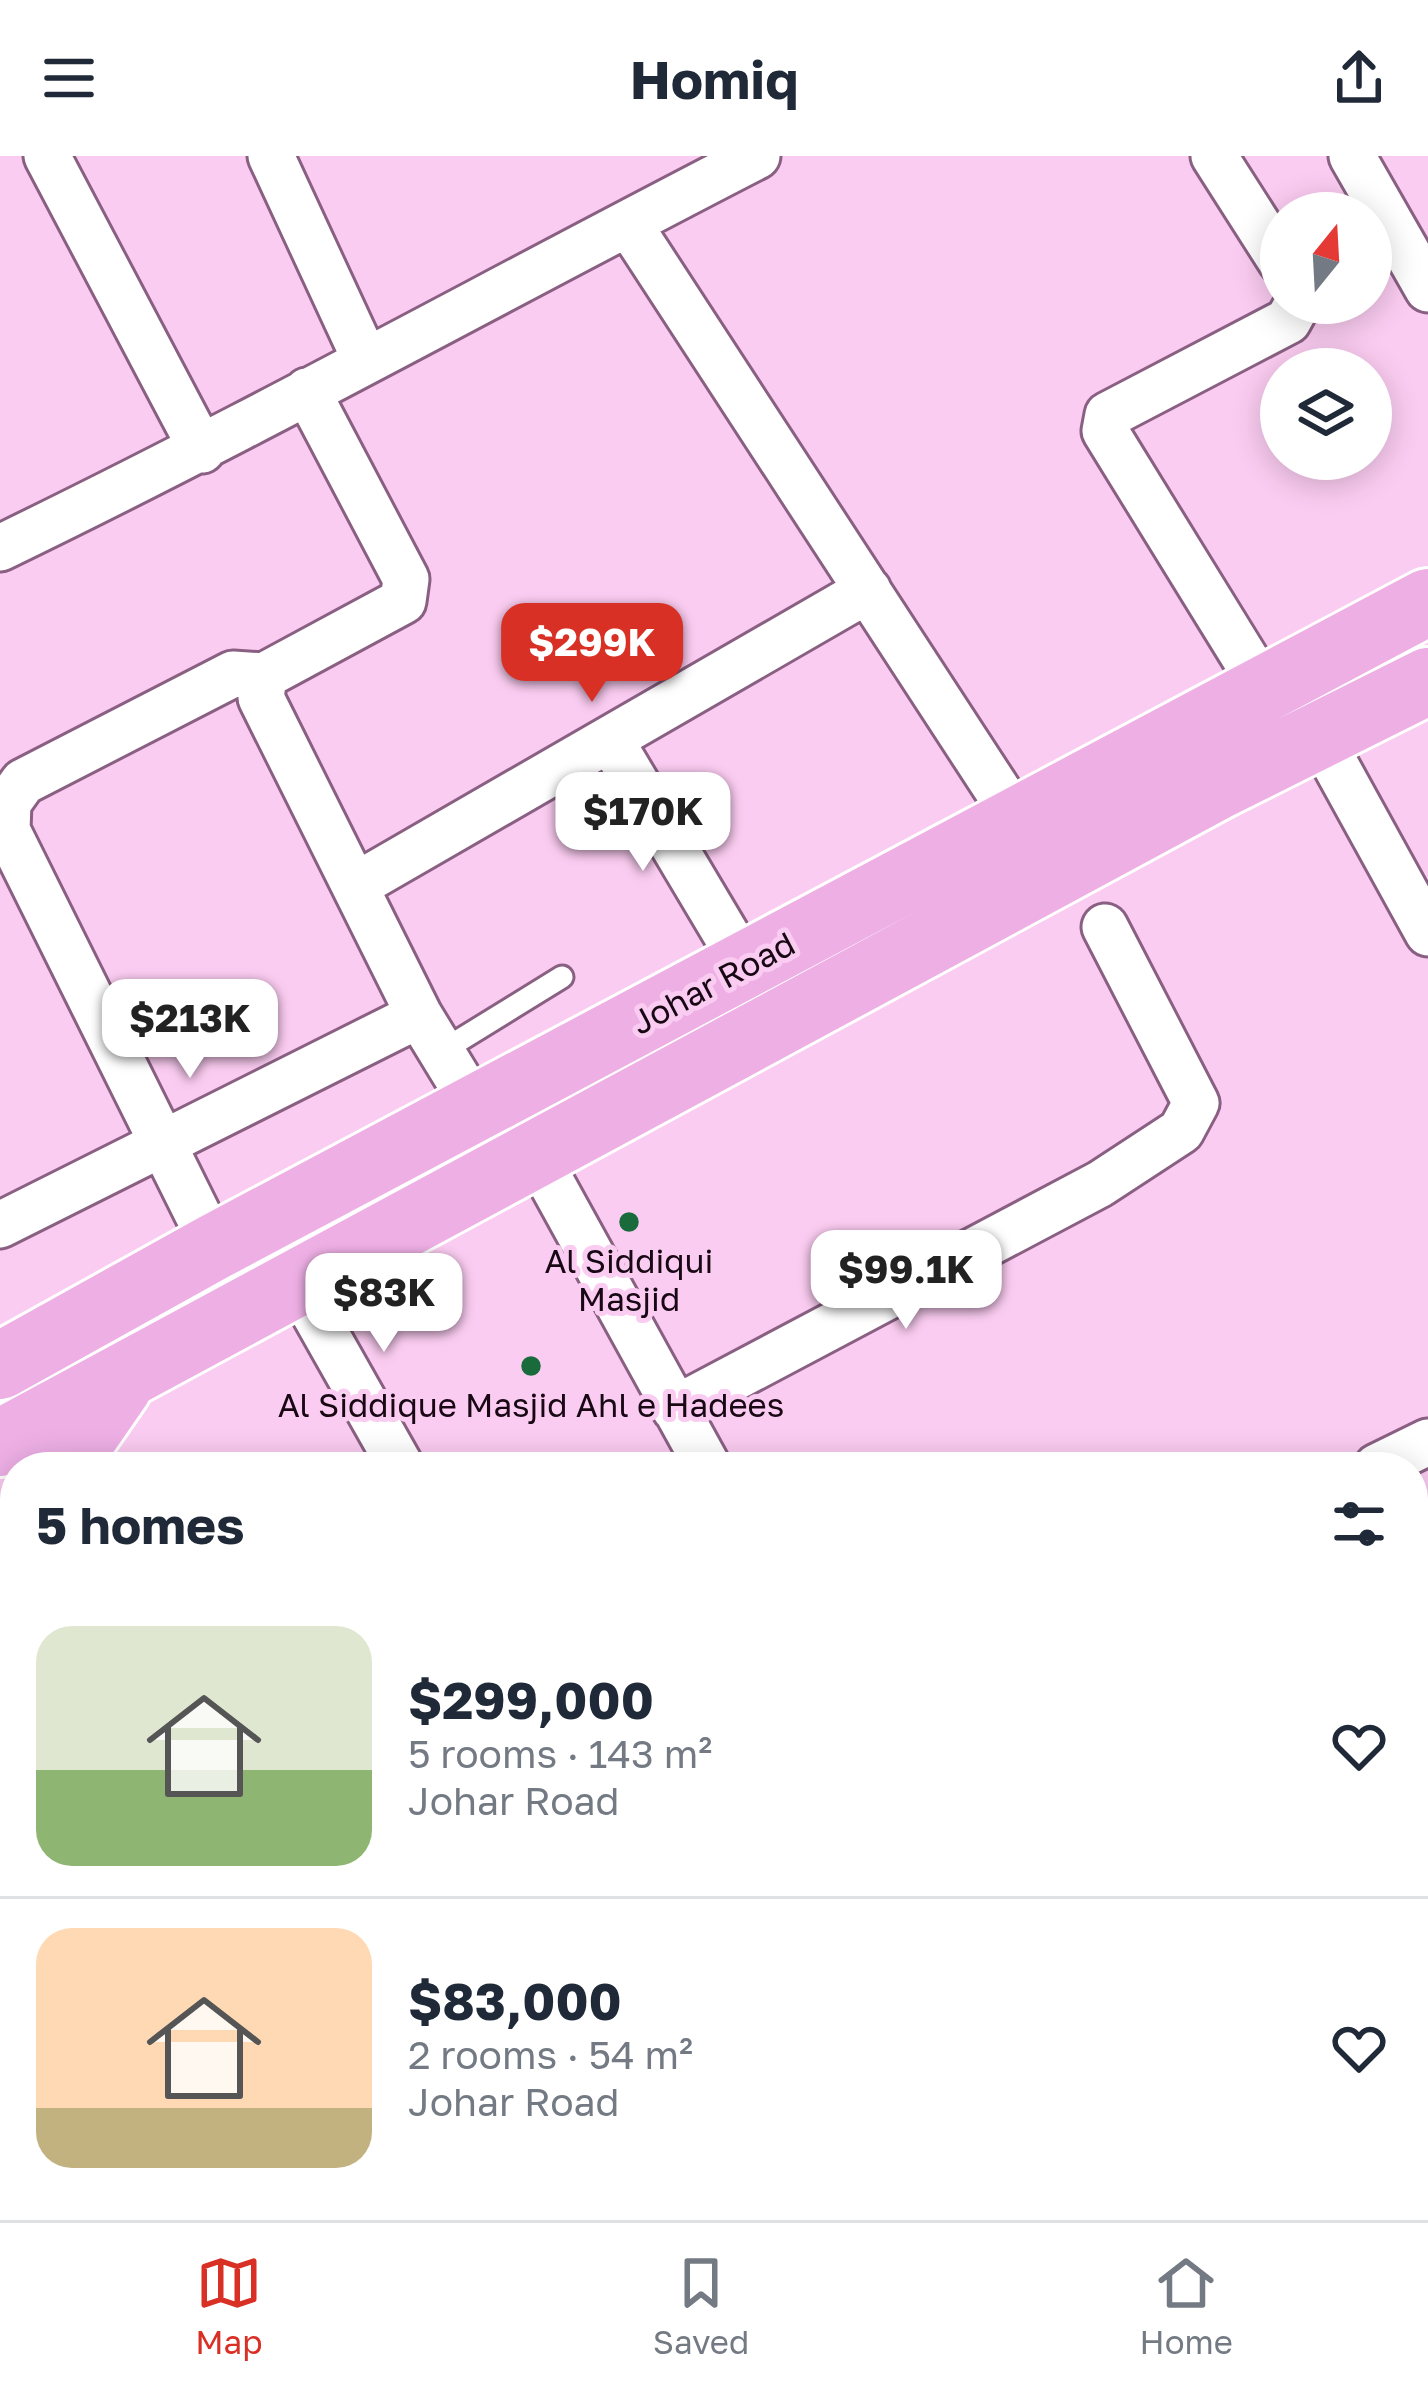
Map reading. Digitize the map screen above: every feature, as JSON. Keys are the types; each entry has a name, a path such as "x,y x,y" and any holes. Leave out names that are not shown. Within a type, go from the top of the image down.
{"main road":[{"name":"Johar Road","path":"0,1366 214,1247 1428,602"},
{"name":"Johar Road","path":"0,1443 1218,786 1428,681"},
{"path":"0,1328 99,1313"},
{"path":"70,1452 129,1373"}],"street":[{"path":"47,156 202,450"},
{"path":"271,156 365,358"},
{"path":"0,548 202,450 365,358 757,156"},
{"path":"1214,156 1260,228"},
{"path":"1368,161 1428,290"},
{"path":"628,223 1018,820"},
{"path":"582,247 592,257 675,296"},
{"path":"1264,689 1106,431 1108,415 1282,324"},
{"path":"214,1247 7,830 8,803 22,782 233,674 264,676 403,601 406,579 307,391"},
{"path":"355,886 868,590"},
{"path":"264,676 261,698 431,1033 477,1110"},
{"path":"1320,736 1428,933"},
{"path":"611,741 745,966"},
{"path":"675,1409 1100,1184 1181,1131 1196,1103 1105,927"},
{"path":"0,1225 158,1142 431,1033"},
{"path":"535,1153 699,1452"},
{"path":"297,1283 393,1452"}],"lane":[{"path":"431,1033 562,977"}],"place":[{"name":"Al Siddiqui Masjid","path":"629,1222"},
{"name":"Al Siddique Masjid Ahl e Hadees","path":"531,1366"}]}
